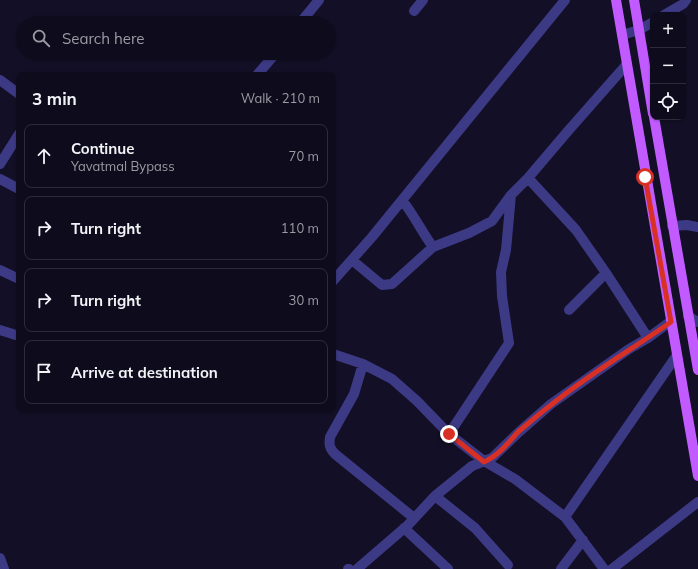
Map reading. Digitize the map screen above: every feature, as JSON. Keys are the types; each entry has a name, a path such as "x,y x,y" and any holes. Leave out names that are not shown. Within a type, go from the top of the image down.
{"main road":[{"path":"616,0 698,476"},
{"path":"634,0 650,96"},
{"path":"654,120 698,370"}],"street":[{"path":"306,16 319,0"},
{"path":"414,11 422,0"},
{"path":"336,278 402,200 566,0"},
{"path":"669,12 683,4 686,0"},
{"path":"622,35 639,30 650,24"},
{"path":"260,72 270,60"},
{"path":"352,260 382,285 392,284 433,247 492,222 511,195 528,178 627,64"},
{"path":"0,80 16,92"},
{"path":"0,164 16,139"},
{"path":"528,178 576,230 648,338"},
{"path":"0,179 16,187"},
{"path":"449,434 509,344 502,296 501,272 506,250 511,195"},
{"path":"402,200 433,247"},
{"path":"672,226 687,225 698,228"},
{"path":"0,270 16,278"},
{"path":"570,310 606,273"},
{"path":"688,316 698,322"},
{"path":"357,569 404,528 435,496 472,466 492,458 551,404 629,349 671,322"},
{"path":"0,330 16,335"},
{"path":"565,517 677,354"},
{"path":"336,355 363,364 392,379 417,401 449,434 484,462 515,479 565,517 604,569"},
{"path":"363,364 354,394 330,437 330,449 414,518"},
{"path":"435,496 475,528 508,565"},
{"path":"612,569 698,502"},
{"path":"404,528 448,569"},
{"path":"561,569 583,540"},
{"path":"0,558 4,569"}],"route":[{"path":"449,434 484,462 492,458 551,404 629,349 671,322 645,177"}]}
